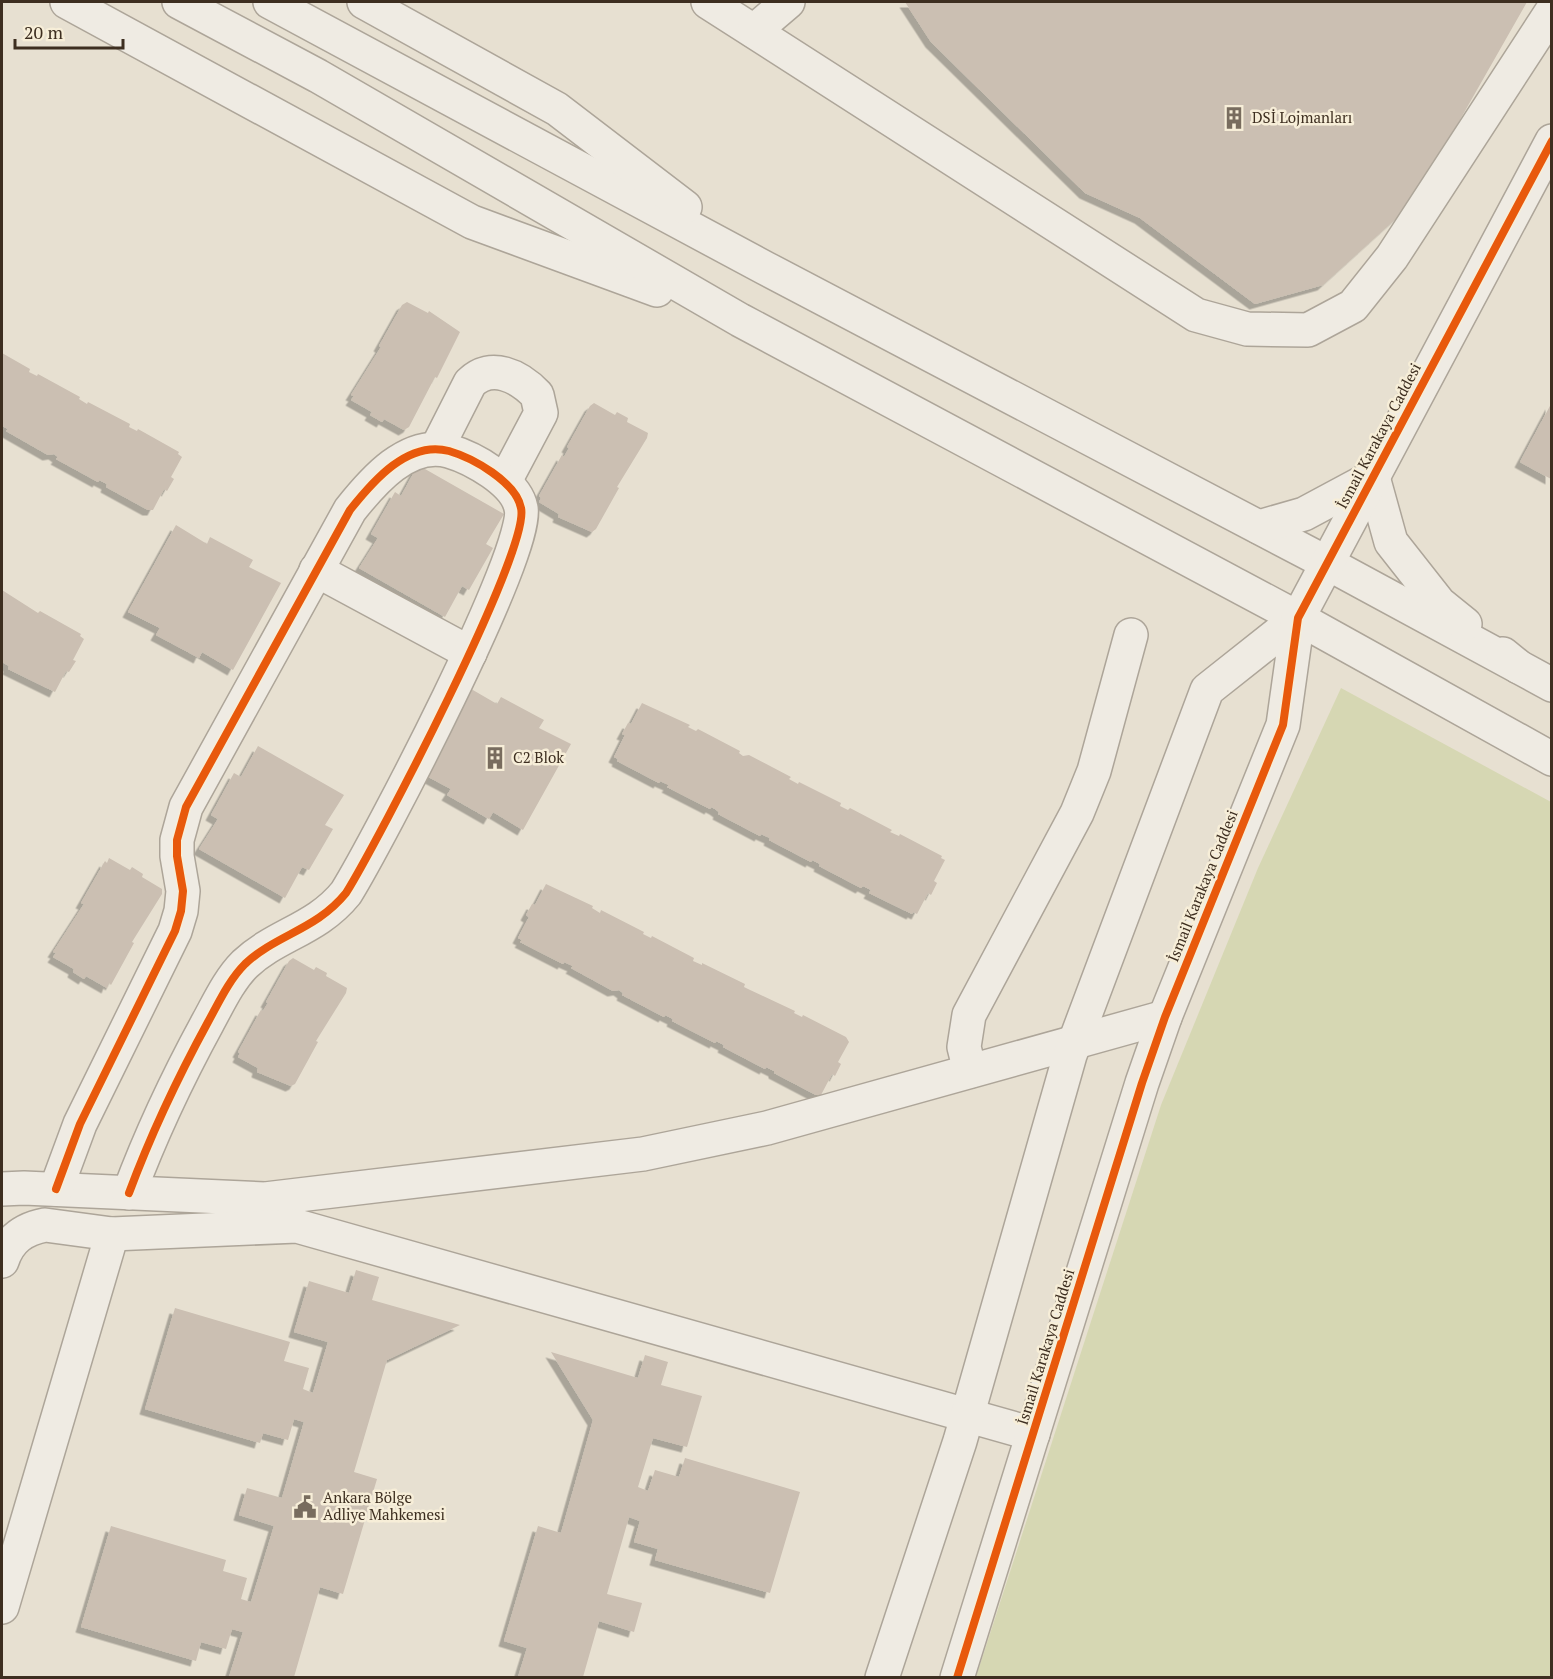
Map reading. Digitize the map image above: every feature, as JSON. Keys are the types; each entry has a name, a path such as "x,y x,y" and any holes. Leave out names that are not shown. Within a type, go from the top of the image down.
{"street":[{"path":"67,2 472,222 740,320"},
{"path":"179,2 318,76 740,320 1298,618 1551,759"},
{"path":"270,2 765,268 1327,563 1551,685"},
{"path":"364,2 557,109 765,268"},
{"path":"708,2 1196,315 1247,328 1308,330 1353,306 1392,257 1551,11"},
{"path":"754,31 788,2"},
{"name":"İsmail Karakaya Caddesi","path":"957,1677 1165,1017 1283,725 1298,618 1551,141"},
{"path":"437,448 470,383 477,377 497,372 514,378 537,395 541,413 505,481"},
{"path":"56,1189 80,1124 175,931 181,911 183,891 177,856 177,840 186,807 350,510 364,492 404,459 415,453 437,448 453,452 505,481 518,498 522,521 508,566 470,653 346,893 335,907 316,922 258,953 233,978 186,1062 146,1148 129,1193"},
{"path":"1259,527 1304,514 1373,477 1391,542 1439,603 1519,667"},
{"path":"316,570 470,653"},
{"name":"İsmail Karakaya Caddesi","path":"882,1677 967,1416 1075,1042 1207,690 1298,618"},
{"path":"970,1071 964,1047 969,1015 1077,813 1094,771 1131,635"},
{"path":"2,1189 56,1189 265,1199 643,1154 767,1128 1165,1017"},
{"path":"2,1258 15,1237 35,1227 45,1226 112,1234 297,1226 1033,1434"},
{"path":"2,1607 112,1234"}],"green space":[{"path":"1341,688 1551,802 1551,1677 976,1677 1161,1105 1258,868"}],"building":[{"name":"DSİ Lojmanları","path":"905,2 1527,2 1412,204 1323,285 1255,304 1140,218 1085,193 931,42"},
{"path":"407,302 428,313 429,311 460,332 409,427 404,430 384,419 382,422 370,415 372,412 351,400 354,396 351,395 381,347 379,346 402,305"},
{"path":"2,353 30,369 29,372 37,376 38,374 80,397 79,399 87,404 88,402 130,424 129,427 137,431 138,429 179,452 178,454 182,457 171,477 174,479 167,491 164,489 153,510 148,510 106,487 107,484 99,480 98,482 56,459 58,457 54,454 48,455 6,431 8,429 2,426"},
{"path":"594,403 615,415 617,412 628,418 627,422 648,433 596,529 592,532 558,517 559,514 539,502 541,498 539,496 562,455 564,457 569,448 567,447 590,406"},
{"path":"1551,404 1551,479 1520,462"},
{"path":"418,465 504,514 486,544 493,548 469,590 462,586 445,617 359,568 378,538 371,534 395,492 401,496"},
{"path":"176,525 207,544 210,537 253,560 249,567 281,583 233,670 202,652 199,658 156,635 160,628 128,612"},
{"path":"2,590 38,613 40,611 81,634 80,636 84,639 73,660 76,661 69,672 66,671 55,692 8,669 9,666 2,662"},
{"name":"C2 Blok","path":"466,686 497,704 501,697 544,720 539,728 571,744 523,830 493,812 489,819 447,795 451,789 419,772"},
{"path":"642,703 740,751 739,753 743,756 749,755 791,777 789,779 798,784 799,782 841,803 840,806 848,810 850,808 892,830 890,832 899,836 900,834 942,856 941,858 945,860 934,881 937,883 931,895 928,893 917,914 913,912 912,914 869,893 871,890 863,886 861,888 819,866 820,864 812,860 811,862 769,840 770,838 761,834 760,836 718,814 719,812 715,809 711,807 710,809 667,787 669,785 660,781 659,783 617,761 618,759 614,757 625,735 622,734 628,723 631,724"},
{"path":"258,746 344,795 325,825 333,829 309,870 302,867 285,898 199,849 218,819 211,815 234,773 241,777"},
{"path":"109,858 130,870 132,867 143,874 142,877 162,889 162,894 132,942 134,943 111,985 109,983 107,988 86,976 84,979 73,972 74,969 53,957 56,953 53,952 84,904 81,903 105,861 107,863"},
{"path":"546,884 694,958 693,961 702,965 702,963 745,984 744,987 795,1011 794,1013 802,1017 803,1015 846,1037 849,1042 838,1062 841,1064 835,1076 832,1074 821,1095 816,1095 774,1071 766,1067 765,1069 723,1047 724,1045 716,1041 715,1043 672,1021 673,1019 665,1015 664,1017 622,995 623,993 619,990 613,991 571,968 573,966 564,962 563,964 520,942 522,940 518,938 529,917 526,915 532,904 535,905"},
{"path":"293,958 314,970 316,967 327,973 326,976 347,988 316,1041 318,1042 295,1084 291,1086 257,1072 258,1068 238,1057 240,1053 238,1052 261,1010 263,1011 268,1003 266,1002 289,961"},
{"path":"356,1270 379,1277 372,1300 460,1325 387,1360 354,1472 377,1479 343,1594 320,1587 294,1677 229,1677 243,1632 232,1629 226,1649 201,1642 196,1661 81,1627 111,1526 226,1560 223,1571 247,1578 241,1599 251,1602 274,1526 239,1515 247,1488 282,1498 304,1422 294,1419 288,1440 263,1433 260,1443 145,1409 175,1308 290,1342 284,1361 309,1368 303,1389 313,1393 328,1342 294,1332 309,1281 349,1293"},
{"path":"551,1352 638,1378 645,1355 668,1362 661,1385 702,1396 687,1447 653,1438 638,1487 648,1491 655,1470 679,1477 685,1458 800,1492 770,1593 655,1560 658,1549 634,1542 640,1521 629,1517 607,1594 642,1603 634,1632 599,1621 583,1677 518,1677 527,1648 504,1641 538,1526 561,1533 593,1420"}],"cycle path":[{"path":"957,1678 1142,1083 1165,1017 1283,725 1298,618 1552,141"},
{"path":"56,1189 80,1124 175,931 181,911 183,891 177,856 177,840 186,807 350,510 369,487 406,457 434,449 449,451 470,459 502,480 511,489 521,508 518,534 478,635 418,760 346,893 309,924 257,954 239,970 229,984 176,1085 146,1149 129,1193"}],"place":[{"name":"DSİ Lojmanları","path":"1234,118"},
{"name":"C2 Blok","path":"495,758"},
{"name":"Ankara Bölge Adliye Mahkemesi","path":"305,1507"}]}
